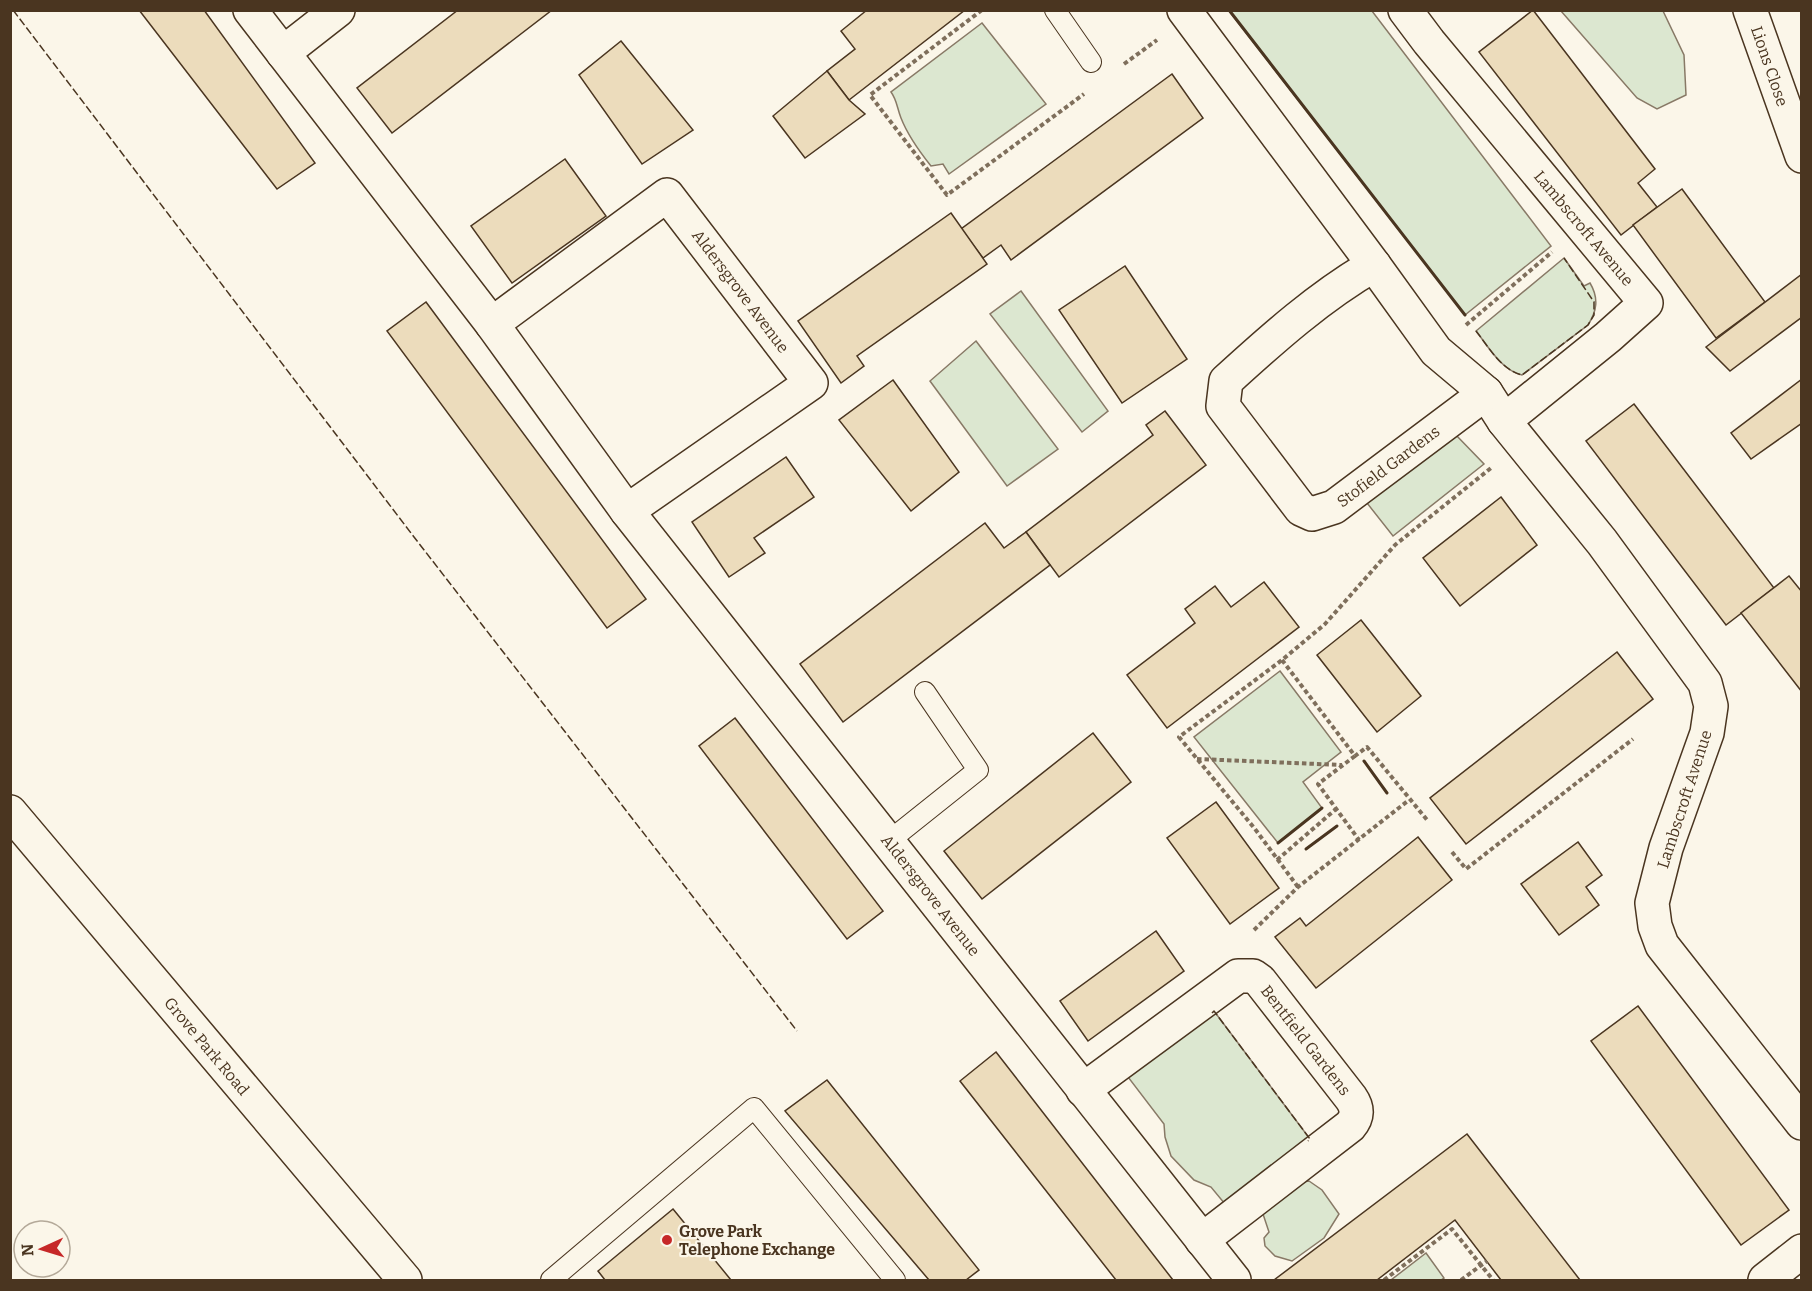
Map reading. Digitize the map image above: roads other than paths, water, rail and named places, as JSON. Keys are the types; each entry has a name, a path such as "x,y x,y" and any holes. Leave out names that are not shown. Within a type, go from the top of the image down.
{"street":[{"name":"Aldersgrove Avenue","path":"250,10 492,324 627,511 1234,1281"},
{"path":"283,53 338,10"},
{"name":"Lambscroft Avenue","path":"1184,10 1436,351 1485,393 1602,542 1705,683 1711,706 1707,733 1658,874 1652,903 1655,926 1662,945 1801,1122"},
{"name":"Lambscroft Avenue","path":"1405,10 1646,303 1608,337 1513,431"},
{"name":"Lions Close","path":"1750,10 1802,156"},
{"name":"Aldersgrove Avenue","path":"492,324 667,195 811,383 627,511"},
{"name":"Stofield Gardens","path":"1374,265 1350,279 1266,345 1226,381 1224,406 1301,509 1312,514 1334,507 1485,393"},
{"name":"Grove Park Road","path":"10,812 405,1281"},
{"name":"Bentfield Gardens","path":"1083,1090 1238,976 1253,976 1260,981 1351,1098 1356,1106 1356,1114 1350,1126 1202,1240"},
{"path":"1765,1281 1802,1251"}],"lane":[{"path":"1055,10 1091,62"},
{"path":"889,841 978,770 925,692"},
{"path":"551,1281 754,1108 895,1281"}],"place":[{"name":"Grove Park Telephone Exchange","path":"667,1240"}]}
